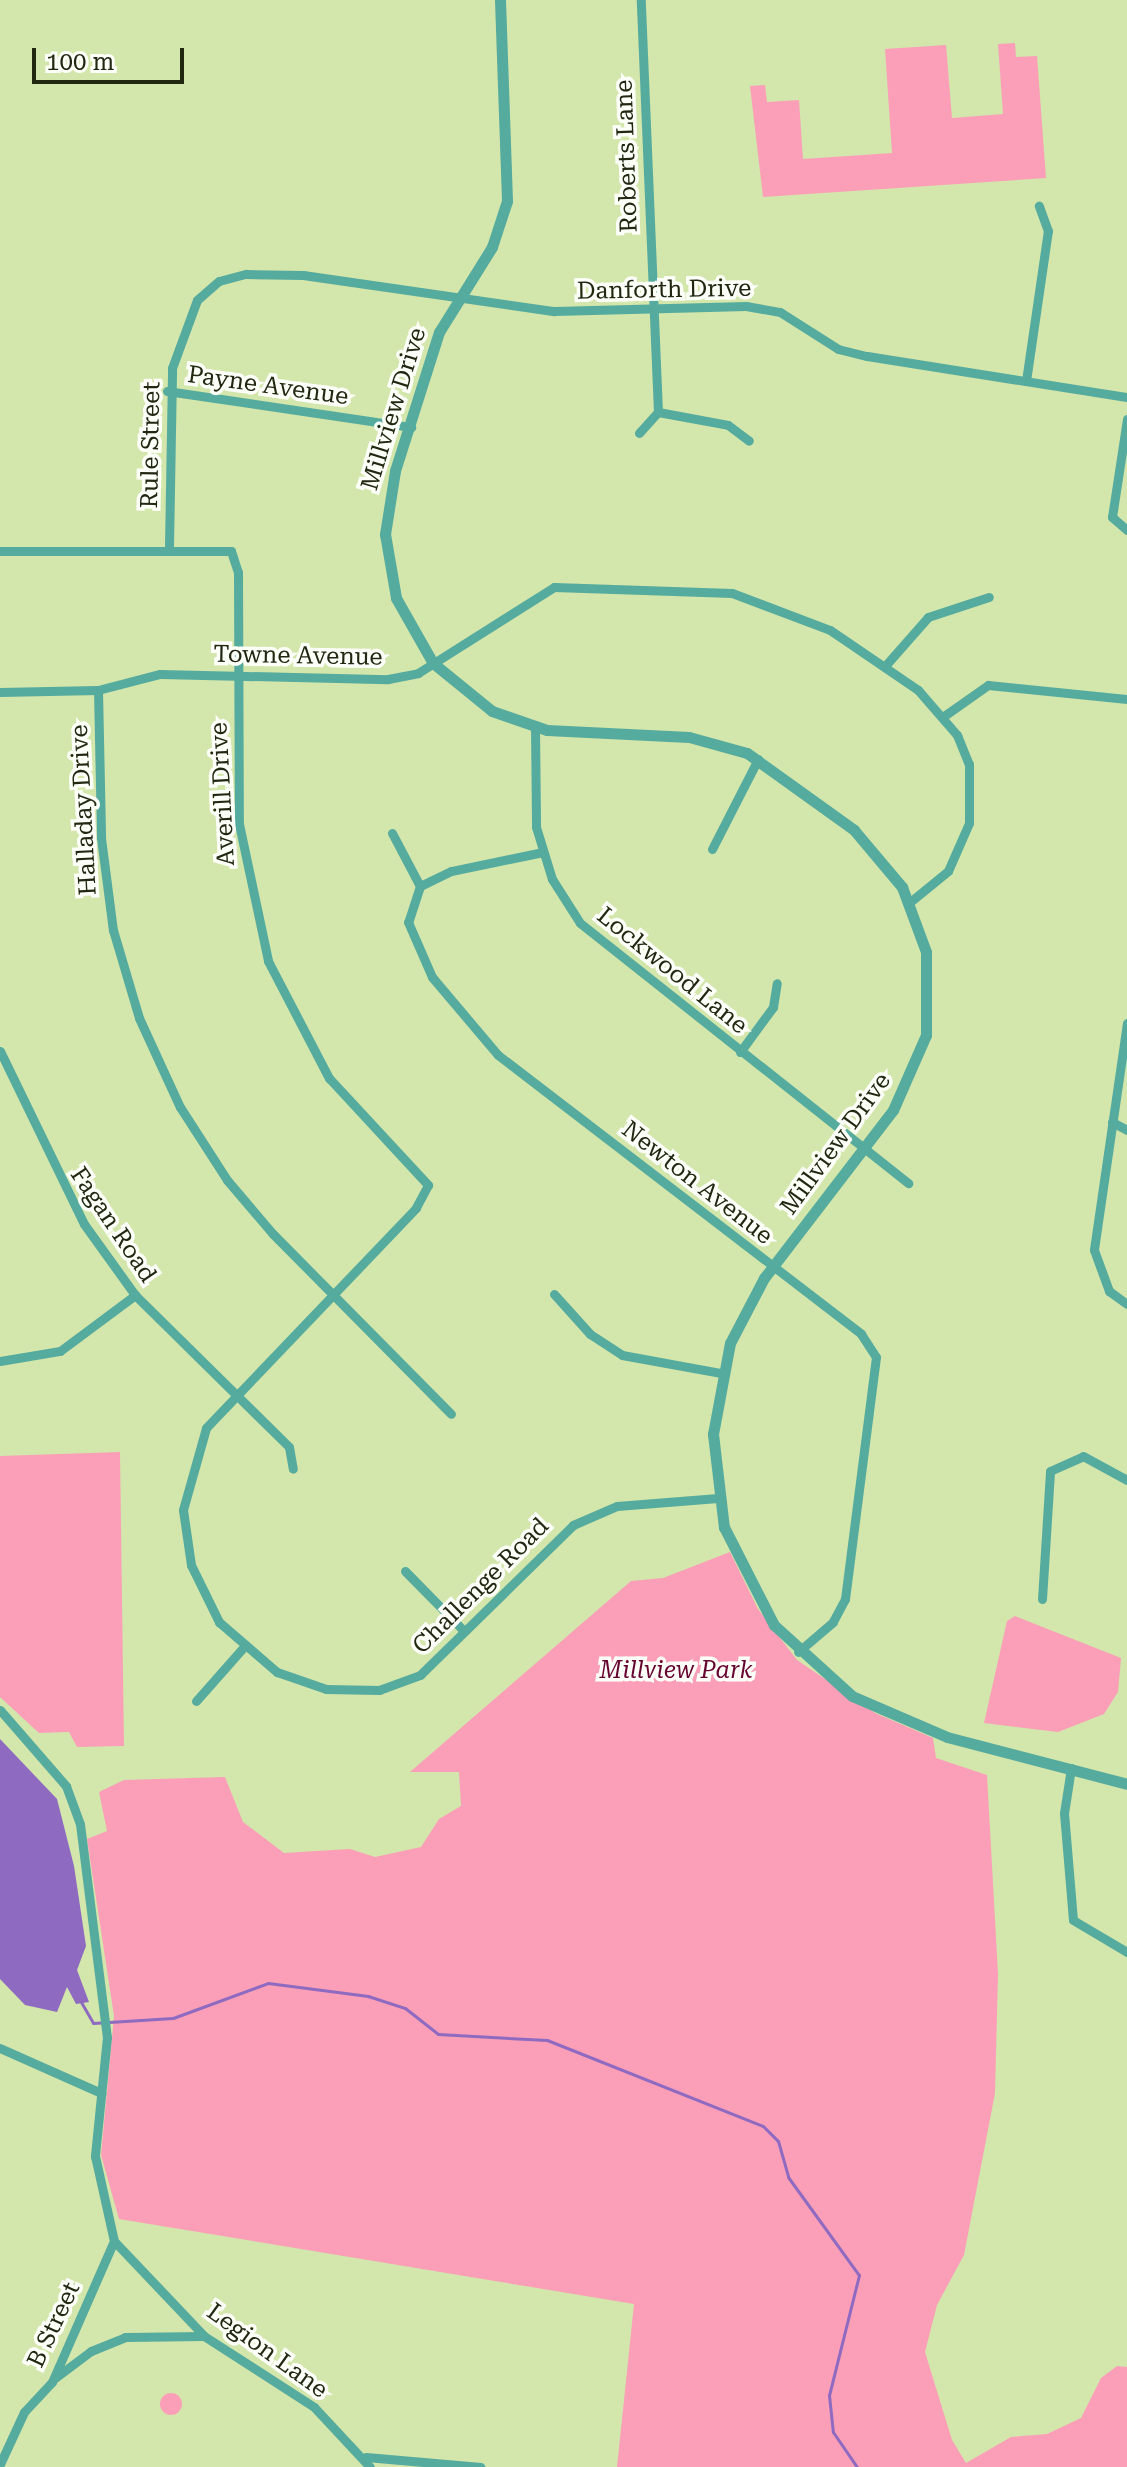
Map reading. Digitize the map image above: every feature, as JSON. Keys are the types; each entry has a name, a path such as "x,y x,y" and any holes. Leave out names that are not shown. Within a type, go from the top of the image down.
{"street":[{"name":"Millview Drive","path":"500,0 507,201 492,247 456,297 389,494 387,560 403,617 433,663 472,699 535,727 689,737 758,759 871,845 910,902 929,969 926,1035 910,1081 745,1309 721,1373 713,1434 718,1498 746,1580 798,1652 852,1696 894,1717 1127,1784"},
{"name":"Roberts Lane","path":"641,0 658,412"},
{"path":"1026,381 1048,231 1039,206"},
{"name":"Danforth Drive","path":"197,300 219,281 246,274 303,275 554,311 746,306 780,312 838,349 1127,397"},
{"name":"Rule Street","path":"169,546 167,391 197,300"},
{"name":"Payne Avenue","path":"167,391 411,427"},
{"path":"639,433 658,412 728,425 749,441"},
{"path":"1127,419 1112,515 1127,530"},
{"path":"0,551 169,546"},
{"name":"Averill Drive","path":"169,546 231,551 238,676 239,824 268,961 329,1078 420,1175"},
{"name":"Towne Avenue","path":"0,692 98,690 160,674 388,679 433,663 535,594 573,584 699,588 754,599 820,624 885,666 944,716 969,764 969,823 948,871 910,902"},
{"path":"885,666 928,617 989,597"},
{"path":"944,716 988,685 1127,699"},
{"name":"Halladay Drive","path":"98,690 101,838 113,930 139,1018 180,1107 227,1180 451,1414"},
{"name":"Lockwood Lane","path":"535,727 534,800 543,852 565,903 600,944 908,1183"},
{"path":"712,849 758,759"},
{"path":"392,833 420,886 451,871 543,852"},
{"name":"Newton Avenue","path":"420,886 409,908 412,936 475,1033 861,1334 878,1367 845,1599 833,1622 798,1652"},
{"path":"740,1052 773,1007 777,983"},
{"path":"1127,1023 1094,1250 1109,1291 1127,1304"},
{"name":"Fagan Road","path":"0,1051 3,1068 68,1197 135,1295 289,1447 293,1469"},
{"path":"1112,1122 1127,1130"},
{"name":"Challenge Road","path":"420,1175 425,1197 234,1393 193,1457 183,1510 201,1592 242,1649 277,1672 326,1689 379,1690 420,1675 573,1525 617,1506 718,1498"},
{"path":"554,1294 590,1334 622,1355 721,1373"},
{"path":"0,1361 60,1351 135,1295"},
{"path":"1042,1599 1046,1481 1071,1457 1097,1459 1127,1480"},
{"path":"405,1571 464,1631"},
{"path":"196,1701 242,1649"},
{"path":"0,1710 66,1786 80,1824 105,2002 107,2037 95,2156 114,2241"},
{"path":"1071,1768 1064,1813 1073,1920 1127,1952"},
{"path":"0,2048 101,2093"},
{"name":"Legion Lane","path":"114,2241 204,2336 254,2362 368,2462"},
{"name":"B Street","path":"0,2464 24,2412 52,2382 114,2241"},
{"path":"52,2382 91,2351 125,2337 204,2336"},
{"path":"368,2462 481,2467"}],"green space":[{"path":"1015,43 1016,57 1037,56 1046,178 763,197 750,86 765,85 767,102 799,100 803,159 892,153 885,49 946,45 952,118 1003,114 998,44"},
{"path":"120,1452 124,1746 77,1747 69,1732 39,1733 0,1697 0,1456"},
{"name":"Millview Park","path":"730,1552 758,1609 797,1660 875,1713 933,1738 936,1758 987,1775 998,1974 995,2093 964,2255 937,2305 925,2352 952,2440 966,2463 1011,2437 1047,2434 1081,2418 1101,2378 1117,2366 1127,2367 1127,2467 617,2467 634,2304 119,2219 101,2155 114,2016 87,1839 107,1831 99,1792 124,1780 225,1777 243,1822 284,1853 350,1849 375,1857 421,1847 439,1819 461,1806 459,1772 410,1772 631,1581 663,1578"},
{"path":"1015,1616 1121,1658 1118,1692 1104,1714 1058,1732 984,1723 1007,1621"},
{"path":"171,2393 179,2396 182,2404 179,2412 171,2415 163,2412 160,2404 163,2396"}],"shaded area":[{"path":"0,1739 57,1799 74,1866 86,1946 77,1970 89,2002 76,2004 67,1987 57,2012 25,2005 0,1979"}],"waterway":[{"path":"81,2002 93,2023 173,2018 268,1983 368,1996 405,2008 438,2034 547,2040 763,2126 778,2141 788,2177 859,2275 829,2395 833,2432 857,2467"}]}
